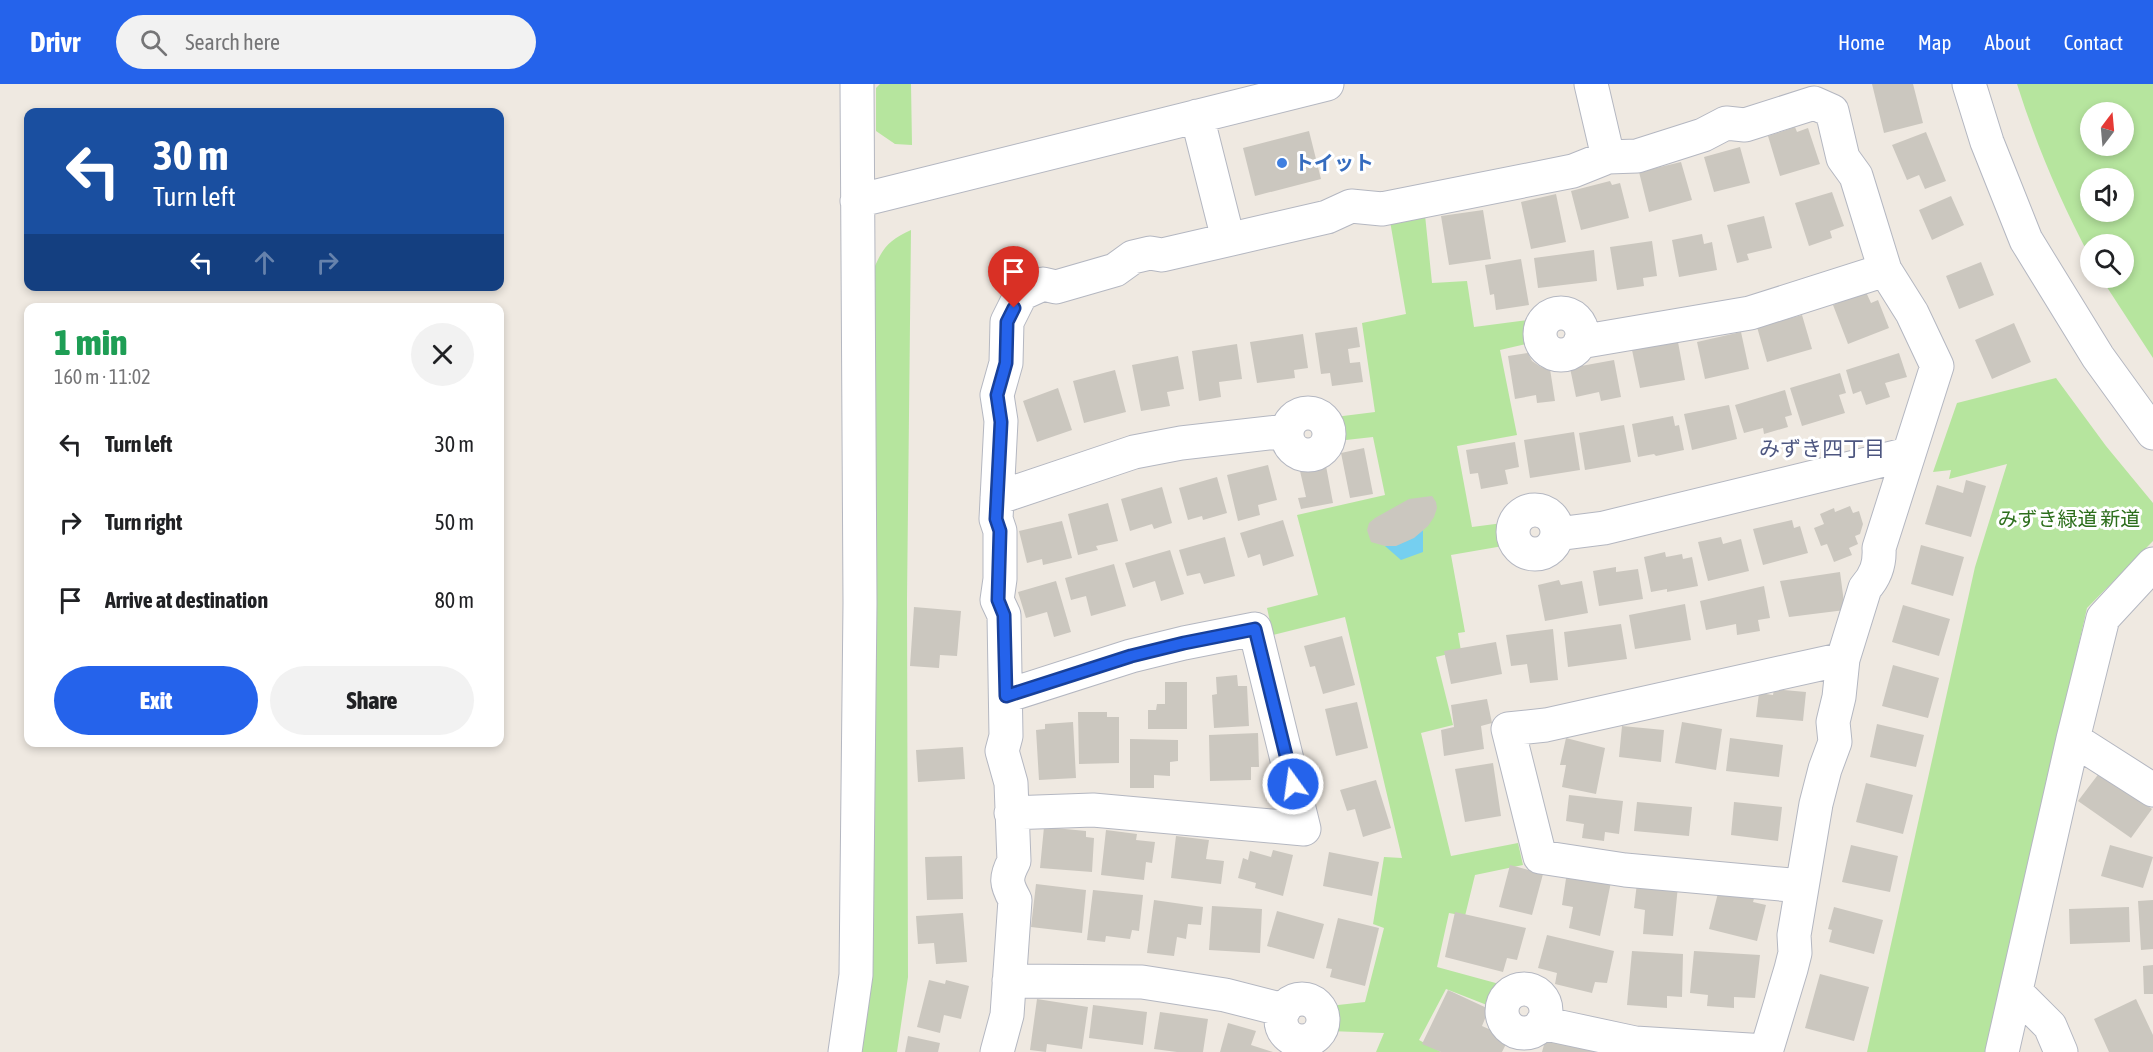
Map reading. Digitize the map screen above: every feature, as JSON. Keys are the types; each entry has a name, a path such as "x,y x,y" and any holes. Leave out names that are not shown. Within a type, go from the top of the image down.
{"street":[{"path":"845,1052 856,975 860,603 857,84"},
{"path":"857,201 1327,84"},
{"path":"1591,84 1608,157"},
{"path":"1969,84 1987,142 2026,240 2098,357 2153,433"},
{"path":"997,1052 1007,1015 1015,900 1007,885 1009,870 1014,861 1011,783 1002,751 1006,736 1006,696 1004,615 998,600 1000,531 996,519 1001,422 997,395 1006,363 1007,322 1021,294 1043,284 1056,287 1115,270 1133,257 1150,253 1162,255 1327,217 1351,206 1382,209 1574,171 1608,157 1637,156 1703,135 1726,123 1745,125 1814,103 1832,111 1843,158 1856,176 1885,270 1912,313 1937,366 1879,548 1880,560 1873,579 1865,588 1843,659 1839,697 1833,722 1835,742 1816,804 1794,935 1795,953 1766,1051 1635,1043 1542,1023"},
{"path":"1197,116 1228,239"},
{"path":"1580,342 1750,313 1885,270"},
{"path":"997,498 1134,452 1181,443 1287,431"},
{"path":"1557,534 1627,523 1908,454"},
{"path":"2002,1052 2103,618 2153,564"},
{"path":"1006,696 1131,656 1255,629 1304,829 1094,810 1011,813"},
{"path":"1802,886 1625,870 1540,856 1508,729 1546,724 1843,659"},
{"path":"2073,739 2153,790"},
{"path":"1009,981 1142,982 1225,995 1284,1010"},
{"path":"2016,992 2050,1026 2061,1052"}],"green space":[{"path":"880,84 911,84 912,145 895,144 876,131 876,88"},
{"path":"2017,84 2153,84 2153,358 2108,288 2134,288 2134,234 2080,234 2080,238 2032,129"},
{"path":"1425,215 1432,283 1467,281 1474,327 1528,320 1525,332 1526,344 1500,350 1517,435 1457,446 1472,527 1503,523 1501,534 1503,546 1451,555 1465,632 1458,633 1461,651 1436,657 1453,725 1421,733 1451,856 1518,843 1523,865 1475,875 1465,916 1449,913 1437,967 1503,985 1492,1007 1446,989 1419,1040 1441,1052 1376,1052 1384,1033 1329,1031 1331,1023 1329,1006 1365,1002 1384,928 1373,924 1384,857 1402,858 1345,617 1273,635 1267,608 1318,595 1297,515 1385,495 1373,437 1337,441 1338,425 1335,417 1375,412 1362,323 1406,314 1390,221"},
{"path":"911,230 907,600 908,977 897,1052 859,1052 873,271 887,246 897,237"},
{"name":"みずき緑道 新道","path":"2056,378 2106,446 2153,503 2153,541 2087,608 1987,1052 1867,1052 1975,567 2007,464 1949,479 1951,470 1933,472 1957,403"}],"water":[{"path":"1423,530 1423,552 1401,560 1385,546 1406,541"}],"building":[{"path":"1872,84 1913,84 1923,123 1884,133"},
{"path":"1795,127 1797,132 1808,128 1820,164 1780,176 1768,136"},
{"name":"トイット","path":"1309,131 1321,179 1255,196 1243,148"},
{"path":"1926,132 1946,181 1925,189 1919,175 1907,180 1892,145"},
{"path":"1740,147 1750,183 1714,192 1704,157"},
{"path":"1681,162 1692,200 1649,212 1639,172"},
{"path":"1610,181 1612,185 1620,183 1629,218 1581,230 1571,191"},
{"path":"1832,192 1844,226 1830,231 1832,238 1809,246 1795,203"},
{"path":"1556,194 1566,242 1531,249 1521,202"},
{"path":"1951,196 1964,225 1932,240 1919,210"},
{"path":"1483,210 1491,259 1449,265 1441,216"},
{"path":"1764,216 1772,248 1747,254 1749,260 1737,263 1727,225"},
{"path":"1702,234 1704,244 1712,242 1717,270 1679,277 1672,240"},
{"path":"1652,241 1657,276 1643,278 1644,286 1617,290 1610,247"},
{"path":"1594,250 1597,281 1538,288 1534,258"},
{"path":"1521,259 1529,305 1496,310 1494,294 1490,295 1485,265"},
{"path":"1981,262 1994,295 1959,309 1946,276"},
{"path":"1866,292 1871,303 1878,300 1889,328 1848,344 1833,305"},
{"path":"1802,315 1812,349 1767,362 1757,327"},
{"path":"2014,323 2031,362 1992,379 1975,340"},
{"path":"1357,327 1360,347 1348,349 1350,363 1360,362 1363,382 1332,386 1330,373 1321,374 1315,333"},
{"path":"1741,332 1749,369 1705,379 1697,342"},
{"path":"1303,334 1308,368 1294,370 1295,378 1257,383 1250,342"},
{"path":"1678,342 1685,380 1640,388 1632,350"},
{"path":"1237,344 1242,379 1219,382 1221,397 1199,401 1192,351"},
{"path":"1528,353 1532,361 1541,367 1550,369 1555,401 1537,403 1536,395 1515,399 1508,356"},
{"path":"1899,353 1907,377 1885,383 1890,397 1866,405 1861,391 1853,394 1846,370"},
{"path":"1178,356 1184,389 1167,392 1170,406 1141,411 1132,365"},
{"path":"1614,360 1621,397 1601,401 1599,392 1576,397 1570,368"},
{"path":"1115,370 1126,412 1084,423 1073,381"},
{"path":"1840,373 1846,393 1839,395 1845,413 1802,426 1790,388"},
{"path":"1058,388 1072,430 1037,442 1023,401"},
{"path":"1785,390 1792,415 1785,417 1788,427 1764,434 1763,428 1744,433 1735,405"},
{"path":"1729,405 1737,439 1692,450 1684,414"},
{"path":"1673,416 1675,426 1679,425 1684,450 1638,457 1632,424"},
{"path":"1624,425 1631,462 1585,470 1579,433"},
{"path":"1574,432 1580,470 1530,478 1524,440"},
{"path":"1515,442 1519,467 1505,470 1508,484 1481,489 1478,473 1470,474 1466,450"},
{"path":"1364,448 1373,494 1350,498 1341,453"},
{"path":"1268,465 1277,500 1258,505 1260,515 1238,521 1227,475"},
{"path":"1326,466 1333,503 1301,509 1298,498 1306,497 1300,471"},
{"path":"1217,477 1227,513 1203,520 1202,516 1188,520 1179,488"},
{"path":"1966,480 1986,486 1971,537 1925,524 1937,485 1963,493"},
{"path":"1162,487 1172,523 1154,529 1152,524 1130,531 1121,499"},
{"path":"1432,496 1437,508 1434,517 1428,526 1414,538 1396,546 1371,542 1367,530 1369,523 1375,518 1409,499"},
{"path":"1108,503 1118,541 1096,546 1098,550 1078,555 1068,514"},
{"path":"1850,506 1853,513 1859,511 1863,524 1860,534 1855,536 1858,544 1849,548 1852,555 1834,562 1827,544 1821,546 1814,528 1824,524 1820,514 1834,508 1835,512"},
{"path":"1283,520 1294,556 1263,566 1260,554 1248,558 1240,533"},
{"path":"1792,520 1794,528 1800,526 1808,553 1763,565 1753,529"},
{"path":"1062,521 1072,558 1043,565 1042,559 1027,563 1019,531"},
{"path":"1225,537 1235,576 1204,584 1200,573 1187,576 1179,550"},
{"path":"1721,537 1723,544 1741,539 1749,571 1708,581 1698,542"},
{"path":"1921,545 1964,557 1953,596 1911,584"},
{"path":"1170,550 1184,594 1161,601 1155,581 1133,588 1125,563"},
{"path":"1665,552 1666,557 1682,554 1683,559 1692,557 1698,586 1667,592 1667,589 1651,592 1644,557"},
{"path":"1114,564 1126,606 1091,616 1086,596 1071,600 1065,578"},
{"path":"1616,567 1616,572 1638,569 1643,599 1599,606 1593,571"},
{"path":"1840,572 1845,610 1789,617 1780,581"},
{"path":"1559,580 1561,585 1582,581 1588,613 1545,621 1538,585"},
{"path":"1056,581 1071,632 1054,637 1047,612 1026,618 1018,592"},
{"path":"1764,586 1770,618 1758,620 1760,631 1737,635 1736,624 1706,630 1700,601"},
{"path":"1685,604 1691,640 1635,649 1629,615"},
{"path":"1903,605 1950,619 1939,656 1892,642"},
{"path":"914,607 961,611 957,656 940,655 939,668 910,666"},
{"path":"1621,624 1627,659 1568,667 1564,632"},
{"path":"1553,629 1558,680 1530,683 1527,664 1511,666 1506,635"},
{"path":"1342,636 1355,685 1323,694 1315,666 1310,667 1304,646"},
{"path":"1496,642 1502,674 1451,684 1444,651"},
{"path":"1893,665 1939,678 1928,718 1882,706"},
{"path":"1237,675 1238,686 1247,686 1249,726 1214,728 1212,695 1217,694 1216,677"},
{"path":"1165,682 1187,682 1187,729 1148,729 1148,710 1156,710 1157,704 1165,704"},
{"path":"1774,689 1806,692 1803,721 1756,717 1759,693 1773,695"},
{"path":"1487,699 1492,723 1481,726 1484,749 1444,756 1441,730 1454,727 1451,705"},
{"path":"1357,702 1368,748 1336,756 1325,709"},
{"path":"1078,712 1107,712 1107,717 1119,717 1119,763 1079,764"},
{"path":"1073,722 1076,778 1039,780 1036,730 1045,729 1045,724"},
{"path":"1682,722 1722,729 1716,770 1675,763"},
{"path":"1877,724 1924,735 1916,767 1870,757"},
{"path":"1622,726 1664,730 1661,762 1619,757"},
{"path":"1258,733 1259,767 1251,767 1251,780 1210,781 1209,735"},
{"path":"1566,738 1605,748 1596,794 1562,787 1566,765 1560,765"},
{"path":"1730,738 1783,745 1779,777 1726,771"},
{"path":"1130,739 1178,740 1178,761 1170,762 1170,776 1154,775 1154,788 1130,788"},
{"path":"963,747 965,779 918,782 916,750"},
{"path":"1493,763 1501,816 1465,822 1455,769"},
{"path":"2100,772 2152,809 2131,838 2078,801"},
{"path":"1376,780 1391,828 1363,837 1355,809 1347,811 1340,790"},
{"path":"1866,783 1913,795 1903,834 1856,822"},
{"path":"1569,795 1623,801 1619,834 1605,832 1604,841 1582,838 1584,824 1566,821"},
{"path":"1637,802 1692,807 1689,836 1634,831"},
{"path":"1734,802 1782,807 1778,841 1731,835"},
{"path":"1044,827 1086,831 1086,837 1094,838 1092,872 1040,868"},
{"path":"1106,830 1137,834 1136,840 1155,842 1152,863 1146,862 1144,880 1101,875"},
{"path":"1176,836 1209,840 1206,859 1224,861 1221,884 1171,878"},
{"path":"1851,845 1898,856 1890,892 1842,882"},
{"path":"2110,845 2153,857 2143,888 2101,876"},
{"path":"1273,850 1293,855 1283,896 1255,888 1256,883 1238,878 1243,858 1248,860 1250,851 1271,857"},
{"path":"1329,852 1379,862 1372,896 1323,886"},
{"path":"962,856 963,899 927,900 925,857"},
{"path":"1510,865 1543,874 1532,915 1499,907"},
{"path":"1567,872 1611,882 1600,936 1569,928 1573,907 1562,905"},
{"path":"1637,883 1678,886 1673,936 1643,934 1645,910 1634,908"},
{"path":"1036,884 1086,890 1082,933 1031,927"},
{"path":"1093,890 1143,895 1139,931 1132,930 1130,939 1106,936 1105,942 1087,940"},
{"path":"1756,892 1753,902 1766,905 1757,941 1709,929 1718,893"},
{"path":"1154,900 1203,907 1201,925 1188,924 1186,939 1177,937 1174,956 1147,953"},
{"path":"2153,900 2153,949 2141,950 2138,901"},
{"path":"1212,906 1262,909 1260,953 1209,950"},
{"path":"1834,907 1883,920 1874,954 1829,942 1832,930 1828,929"},
{"path":"2129,907 2130,942 2070,944 2069,909"},
{"path":"1277,911 1324,924 1314,959 1267,946"},
{"path":"1455,912 1526,928 1517,960 1507,958 1503,972 1445,957"},
{"path":"963,913 967,962 936,964 934,943 918,944 916,916"},
{"path":"1338,918 1379,928 1365,986 1330,977 1332,969 1326,968"},
{"path":"1547,935 1614,951 1607,983 1595,982 1592,993 1555,984 1557,973 1538,968"},
{"path":"1632,951 1683,954 1682,997 1667,996 1667,1008 1627,1005"},
{"path":"1694,951 1760,955 1755,998 1734,997 1734,1008 1707,1006 1708,995 1690,993"},
{"path":"2153,965 2153,994 2144,994 2143,966"},
{"path":"1820,974 1869,987 1854,1041 1805,1028"},
{"path":"929,980 945,984 946,980 969,986 961,1019 944,1015 940,1033 917,1027"},
{"path":"1448,990 1489,1009 1482,1026 1509,1038 1502,1052 1441,1052 1422,1044"},
{"path":"1037,999 1088,1007 1082,1049 1047,1044 1046,1052 1030,1050"},
{"path":"2136,999 2153,1035 2153,1052 2109,1052 2094,1019"},
{"path":"1093,1005 1147,1012 1143,1045 1089,1038"},
{"path":"1160,1012 1208,1019 1203,1052 1154,1049"},
{"path":"1228,1023 1256,1031 1251,1045 1273,1052 1220,1052"},
{"path":"1548,1030 1627,1052 1542,1052"},
{"path":"908,1036 940,1043 938,1052 905,1052"}],"place":[{"name":"トイット","path":"1282,163"}],"district":[{"name":"みずき四丁目","path":"1822,449"}],"route":[{"path":"1014,308 1007,322 1006,363 997,395 1001,422 996,519 1000,531 998,600 1004,615 1006,696 1131,656 1255,629 1293,784"}]}
